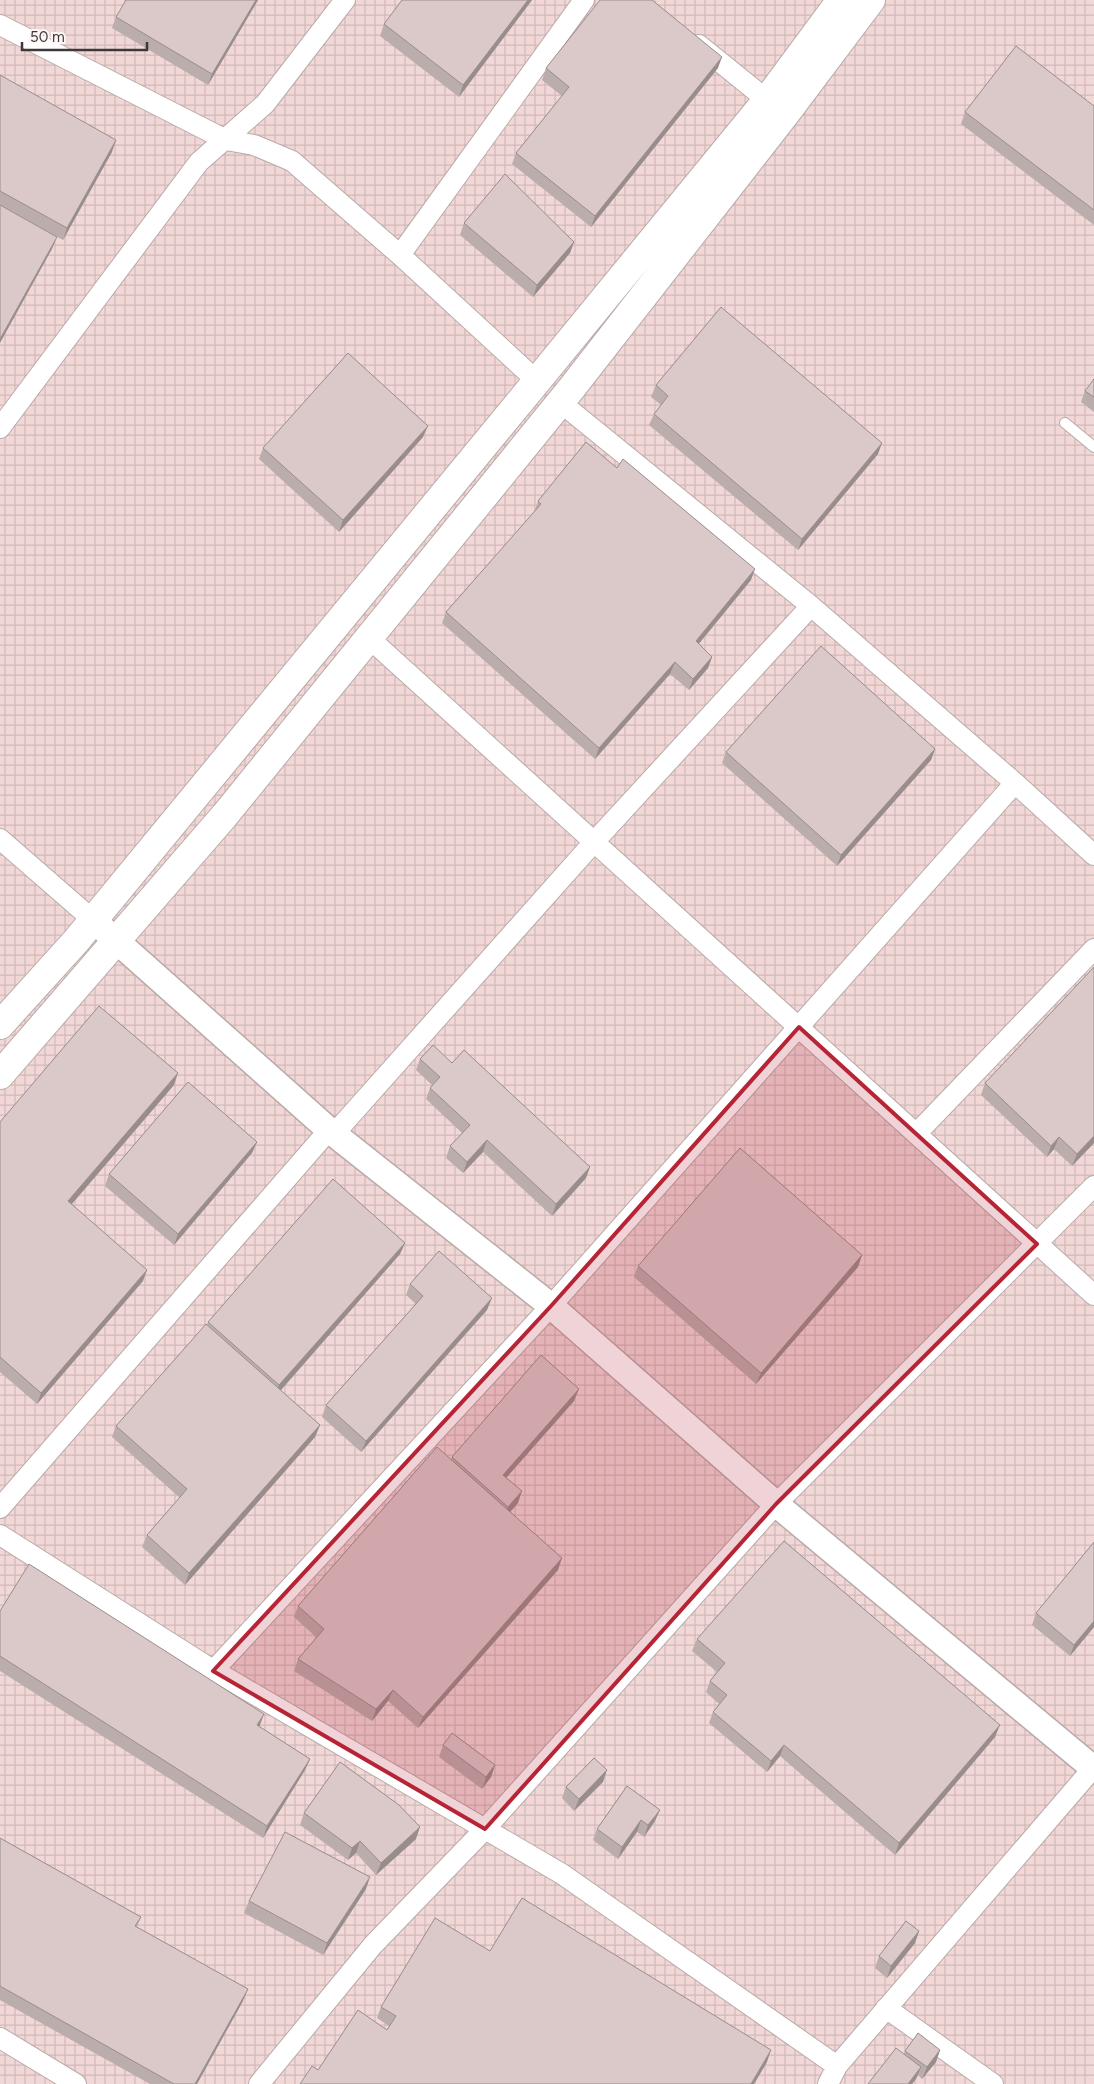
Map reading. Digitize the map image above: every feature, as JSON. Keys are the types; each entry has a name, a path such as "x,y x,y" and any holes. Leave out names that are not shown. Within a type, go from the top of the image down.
{"main road":[{"path":"0,1025 94,920 538,381 767,100 841,0"},
{"path":"0,1075 226,815 560,402 787,112 871,0"}],"street":[{"path":"0,428 199,162 226,140 264,104 345,0"},
{"path":"400,254 584,0"},
{"path":"0,25 226,140 254,145 292,161 400,254 538,381"},
{"path":"682,31 767,100"},
{"path":"560,402 810,606 1015,783 1094,855"},
{"path":"0,1508 332,1132 810,606"},
{"path":"369,638 1094,1295"},
{"path":"213,1671 551,1306 1015,783"},
{"path":"0,839 117,940 332,1132 551,1306 776,1504 1094,1768 837,2066 828,2084"},
{"path":"916,1134 1094,949"},
{"path":"259,2084 373,1944 485,1829 776,1504 1094,1186"},
{"path":"0,1535 213,1671 562,1874 837,2066"},
{"path":"886,2008 993,2084"},
{"path":"0,2038 76,2084"}],"lane":[{"path":"1065,423 1094,447"}],"highlighted area":[{"path":"799,1027 1037,1244 776,1504 485,1829 213,1671 551,1306"}],"shaded area":[{"path":"0,0 1094,0 1094,2084 0,2084"}],"building":[{"path":"126,0 256,0 212,74 116,17"},
{"path":"402,0 528,0 463,85 384,24"},
{"path":"600,0 652,0 722,57 595,216 516,153 569,87 546,68"},
{"path":"1016,46 1094,106 1094,210 965,112"},
{"path":"0,75 116,140 67,228 0,191"},
{"path":"505,174 574,242 537,285 464,223"},
{"path":"0,205 57,237 0,339"},
{"path":"721,307 882,443 802,539 654,414 668,396 656,385"},
{"path":"348,353 428,426 343,520 263,448"},
{"path":"1094,379 1094,397 1085,391"},
{"path":"586,442 617,468 623,459 755,569 696,641 712,657 693,679 675,662 599,748 446,612 541,504 538,501"},
{"path":"821,646 935,749 841,855 726,752"},
{"path":"1094,967 1094,1136 1077,1154 1059,1137 1051,1146 985,1083"},
{"path":"99,1006 178,1073 68,1201 147,1270 41,1393 0,1357 0,1122"},
{"path":"433,1045 452,1063 464,1050 590,1167 556,1204 487,1140 467,1162 450,1146 470,1125 430,1088 440,1077 420,1059"},
{"path":"188,1082 257,1142 178,1234 109,1174"},
{"path":"740,1148 862,1255 761,1373 638,1266"},
{"path":"333,1179 405,1243 279,1385 208,1322"},
{"path":"439,1251 492,1298 366,1441 326,1405 423,1296 410,1284"},
{"path":"206,1324 320,1425 189,1573 147,1535 187,1489 116,1426"},
{"path":"541,1355 579,1389 503,1475 522,1491 508,1507 452,1457"},
{"path":"437,1447 562,1558 423,1717 393,1690 376,1709 298,1659 324,1629 298,1606"},
{"path":"784,1541 1000,1725 899,1843 784,1745 771,1761 713,1712 727,1695 710,1681 725,1663 697,1639"},
{"path":"1094,1542 1094,1621 1074,1645 1036,1613"},
{"path":"29,1564 264,1714 257,1725 310,1759 267,1826 0,1656 0,1611"},
{"path":"452,1733 495,1765 486,1777 443,1745"},
{"path":"594,1758 607,1770 579,1799 566,1787"},
{"path":"340,1762 399,1805 420,1827 381,1863 360,1841 352,1848 304,1813"},
{"path":"627,1786 660,1810 648,1825 641,1820 622,1847 597,1829"},
{"path":"285,1832 370,1877 327,1943 249,1901"},
{"path":"0,1838 141,1917 135,1926 248,1989 195,2084 174,2084 0,1986"},
{"path":"522,1898 771,2050 751,2084 300,2084 312,2066 318,2070 358,2010 387,2030 396,2016 381,2007 435,1918 490,1951"},
{"path":"906,1921 919,1931 891,1966 879,1956"},
{"path":"918,2033 940,2050 927,2067 905,2051"},
{"path":"896,2048 921,2067 908,2084 868,2084"}]}
